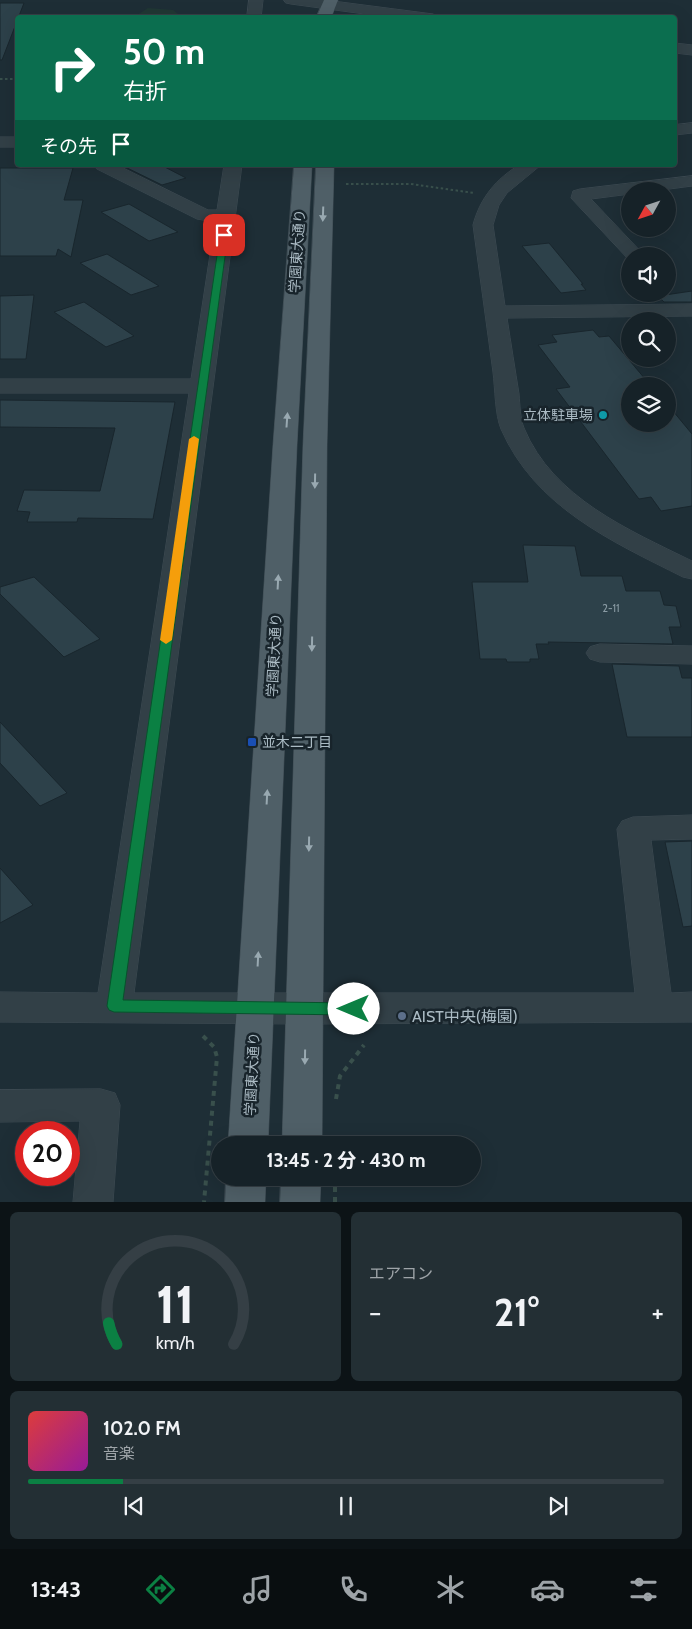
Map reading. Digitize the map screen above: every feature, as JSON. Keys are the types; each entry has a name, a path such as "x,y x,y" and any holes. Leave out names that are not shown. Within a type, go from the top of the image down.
{"main road":[{"name":"学園東大通り","path":"248,1136 285,445 302,167"},
{"name":"学園東大通り","path":"302,1136 315,445 334,174"},
{"path":"245,1202 246,1186"},
{"path":"300,1202 301,1186"}],"street":[{"path":"254,15 256,0"},
{"path":"291,0 327,7 409,15"},
{"path":"427,0 427,15"},
{"path":"677,48 692,50"},
{"path":"0,126 15,126"},
{"path":"677,130 692,128"},
{"path":"0,142 15,142"},
{"path":"107,167 204,215 226,217"},
{"path":"114,1006 233,167"},
{"path":"529,167 497,191 485,214 484,230 512,427 534,465 550,486 578,510 603,527 692,571"},
{"path":"626,247 580,198 580,195 692,181"},
{"path":"676,298 689,310"},
{"path":"496,312 689,310"},
{"path":"0,386 202,386"},
{"path":"600,653 692,655"},
{"path":"655,1007 633,829 692,827"},
{"path":"0,1007 114,1006 306,1009 692,1007"},
{"path":"0,1106 101,1105 93,1202"}],"path":[{"path":"0,79 15,79"},
{"path":"334,174 481,194"},
{"path":"198,1030 214,1047 217,1057 204,1202"},
{"path":"336,1108 340,1076 364,1045"}],"green space":[{"path":"148,8 173,10 178,14 178,15 137,15"}],"building":[{"path":"0,3 24,3 19,15 15,15 15,26 2,60 0,60"},
{"path":"125,167 165,167 186,178 162,185"},
{"path":"0,168 73,168 64,200 83,200 71,257 58,249 56,256 0,256"},
{"path":"129,204 178,232 149,241 101,212"},
{"path":"549,243 586,290 561,293 522,246"},
{"path":"107,254 159,286 131,295 80,263"},
{"path":"692,291 692,302 676,302 676,293"},
{"path":"34,295 26,359 0,359 0,296"},
{"path":"84,302 134,336 106,347 54,312"},
{"name":"立体駐車場","path":"593,330 599,337 609,336 621,350 621,367 635,367 643,377 621,377 621,432 676,432 676,415 692,434 692,506 661,511 651,497 639,499 556,389 570,387 538,345 557,342 552,335"},
{"path":"0,400 175,402 153,519 78,518 77,522 27,522 30,512 17,511 24,490 100,491 115,428 0,427"},
{"path":"523,545 575,546 581,576 622,576 626,591 660,591 664,605 676,606 681,627 669,627 673,644 548,642 549,644 536,644 539,659 530,659 530,662 507,662 506,659 480,659 472,582 528,582"},
{"path":"34,577 100,639 64,657 0,594 0,587"},
{"path":"612,664 679,666 682,678 692,678 692,737 627,737"},
{"path":"0,722 67,793 40,806 0,763"},
{"path":"692,841 692,926 683,927 665,842"},
{"path":"0,868 33,905 0,923"}],"slow traffic":[{"path":"166,640 194,439"}],"place":[{"name":"立体駐車場","path":"603,415"},
{"name":"並木二丁目","path":"252,742"},
{"name":"AIST中央(梅園)","path":"402,1016"}],"route":[{"path":"224,235 114,1006 354,1009"}]}
